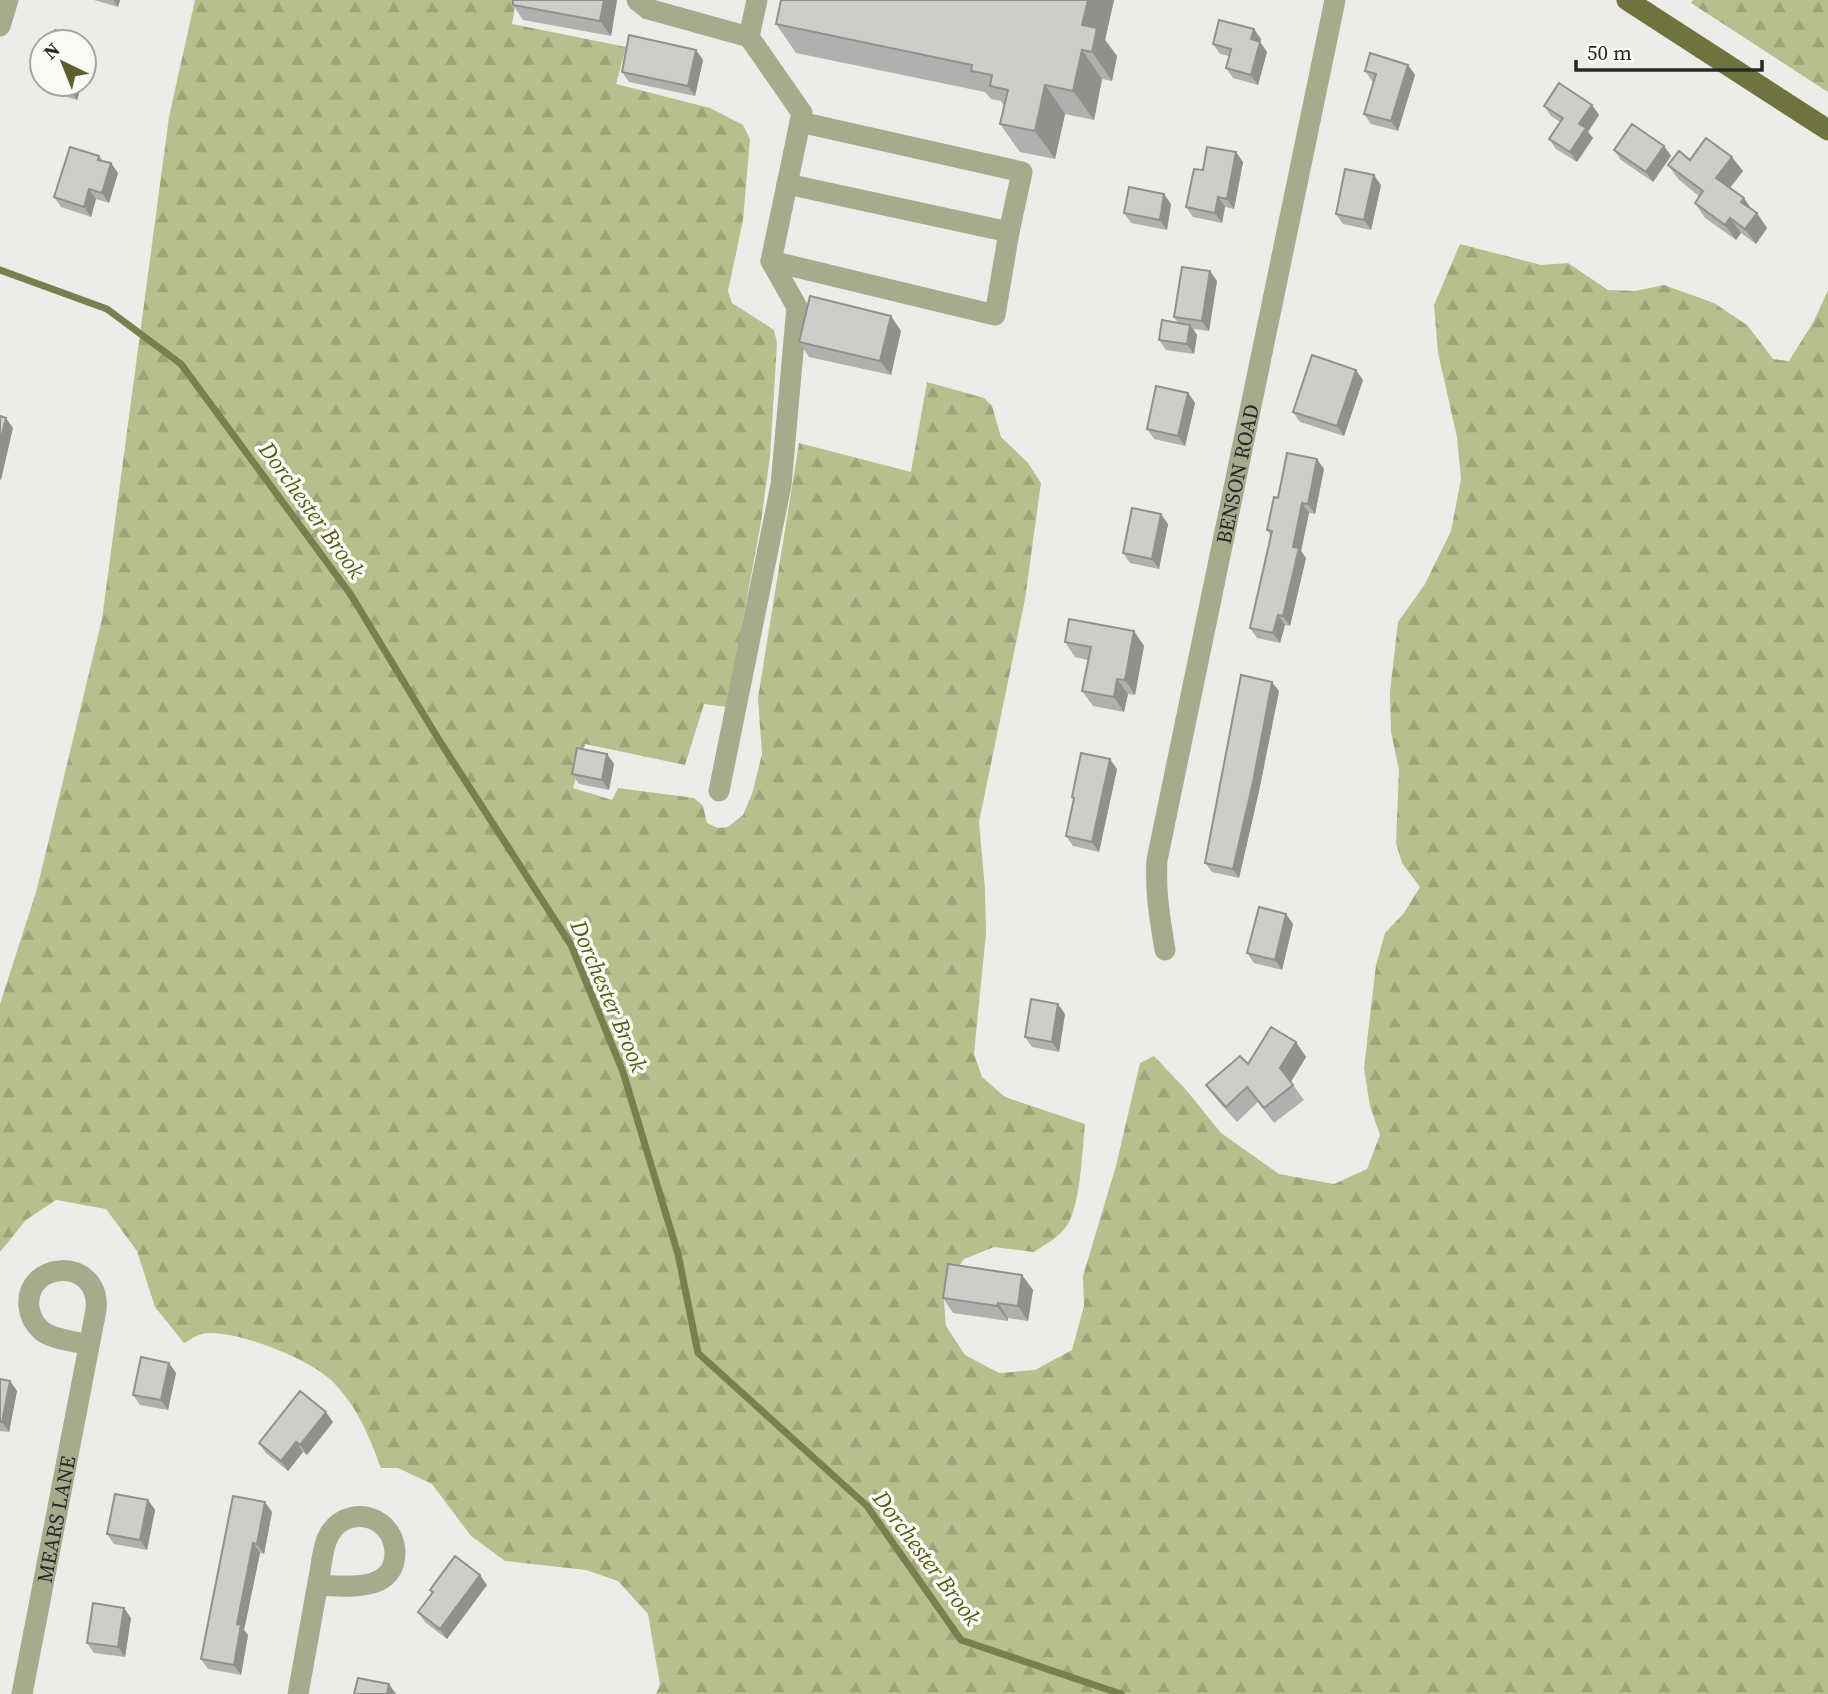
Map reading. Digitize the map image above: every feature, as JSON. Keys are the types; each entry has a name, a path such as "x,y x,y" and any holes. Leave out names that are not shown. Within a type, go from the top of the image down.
{"main road":[{"path":"1627,0 1828,130"}],"street":[{"path":"0,26 8,0"},
{"path":"637,0 648,9 749,37 802,113 771,261 797,307 781,485 719,791"},
{"path":"749,37 757,0"},
{"name":"BENSON ROAD","path":"1165,950 1157,906 1157,860 1335,0"},
{"path":"771,261 995,316 1022,172 800,122"},
{"path":"787,184 1010,232"},
{"name":"MEARS LANE","path":"22,1694 89,1345"},
{"path":"298,1694 318,1584"}],"green space":[{"path":"195,0 516,0 512,24 626,47 616,84 710,108 743,125 750,139 743,220 728,291 732,303 774,330 777,343 770,456 761,522 727,707 704,704 685,765 585,744 573,788 612,800 618,788 694,798 703,806 707,823 718,828 728,827 743,815 752,794 762,754 758,698 799,443 911,472 927,382 984,398 992,406 1001,437 1028,463 1041,483 1025,599 979,822 986,933 974,1054 982,1077 1005,1097 1085,1124 1076,1202 1065,1229 1034,1252 994,1247 964,1259 943,1289 946,1326 965,1355 999,1373 1035,1370 1072,1350 1084,1306 1083,1276 1116,1166 1140,1063 1154,1056 1221,1133 1279,1174 1334,1184 1367,1169 1380,1135 1370,1106 1364,1068 1376,965 1385,933 1404,913 1420,887 1402,863 1396,843 1399,770 1391,732 1390,692 1398,622 1425,584 1451,531 1461,479 1457,437 1438,353 1434,305 1460,244 1541,265 1568,263 1608,290 1635,291 1664,285 1714,303 1747,325 1773,359 1789,361 1814,321 1828,290 1828,1694 656,1694 660,1684 648,1614 618,1581 586,1570 505,1561 471,1536 432,1484 398,1468 381,1468 368,1434 351,1404 335,1384 311,1366 276,1349 239,1337 208,1333 184,1343 155,1307 137,1251 106,1209 56,1200 26,1220 0,1252 0,1004 37,889 102,619 169,117"},
{"path":"1693,0 1828,0 1828,92 1691,3"}],"building":[{"path":"513,0 604,0 600,21 513,5"},
{"path":"781,0 1088,0 1082,25 1097,28 1092,52 1082,50 1073,91 1045,85 1035,131 1000,124 1008,90 990,86 992,75 971,71 972,65 776,24"},
{"path":"1219,20 1254,29 1251,39 1260,42 1251,75 1226,68 1231,49 1213,44"},
{"path":"629,35 696,50 688,86 622,72"},
{"path":"1370,53 1408,65 1391,121 1364,114 1376,74 1365,71"},
{"path":"1559,83 1592,105 1579,124 1586,128 1570,152 1549,139 1563,118 1544,106"},
{"path":"1632,124 1664,146 1646,172 1614,150"},
{"path":"1706,138 1732,157 1716,178 1744,198 1741,202 1757,213 1745,229 1730,218 1725,225 1695,203 1703,191 1668,165 1679,151 1690,160"},
{"path":"70,147 99,156 98,160 111,163 102,193 89,189 84,207 54,197"},
{"path":"1207,147 1236,152 1227,199 1218,197 1215,213 1186,207 1194,169 1203,170"},
{"path":"1345,169 1374,175 1364,220 1336,214"},
{"path":"1129,187 1164,194 1160,220 1124,213"},
{"path":"1182,267 1210,271 1202,321 1174,317"},
{"path":"810,296 891,316 880,361 799,342"},
{"path":"1162,320 1190,325 1187,344 1159,340"},
{"path":"1312,355 1356,370 1337,426 1293,412"},
{"path":"1156,386 1188,393 1178,436 1147,429"},
{"path":"0,416 6,418 0,443"},
{"path":"1287,453 1317,459 1308,504 1302,503 1293,547 1299,548 1283,616 1278,615 1273,633 1250,628 1272,531 1267,530 1274,497 1278,498"},
{"path":"1132,508 1161,514 1152,559 1123,553"},
{"path":"1069,619 1134,631 1125,680 1117,679 1114,697 1082,691 1091,647 1065,642"},
{"path":"1241,675 1272,682 1233,869 1205,863"},
{"path":"577,748 607,754 602,780 572,774"},
{"path":"1081,753 1110,759 1092,842 1066,836"},
{"path":"1259,907 1286,914 1275,960 1247,953"},
{"path":"1031,999 1058,1004 1052,1042 1025,1037"},
{"path":"1271,1027 1296,1042 1280,1068 1293,1085 1264,1108 1247,1087 1226,1107 1206,1085 1240,1056 1248,1064"},
{"path":"948,1264 1022,1275 1018,1306 998,1303 997,1306 943,1298"},
{"path":"141,1357 169,1363 161,1400 133,1395"},
{"path":"0,1379 10,1381 2,1422 0,1422"},
{"path":"300,1391 326,1412 300,1445 296,1442 281,1461 259,1443"},
{"path":"115,1494 148,1500 140,1540 107,1534"},
{"path":"233,1496 265,1502 257,1544 253,1543 237,1624 241,1625 234,1665 201,1659"},
{"path":"455,1556 480,1575 440,1629 418,1612 433,1592 430,1590"},
{"path":"93,1603 124,1608 118,1647 87,1643"},
{"path":"358,1678 389,1684 387,1694 354,1694"}],"waterway":[{"name":"Dorchester Brook","path":"0,270 107,309 181,364 351,595 439,740 571,945 623,1072 678,1254 698,1353 867,1506 961,1640 1121,1694"}]}
